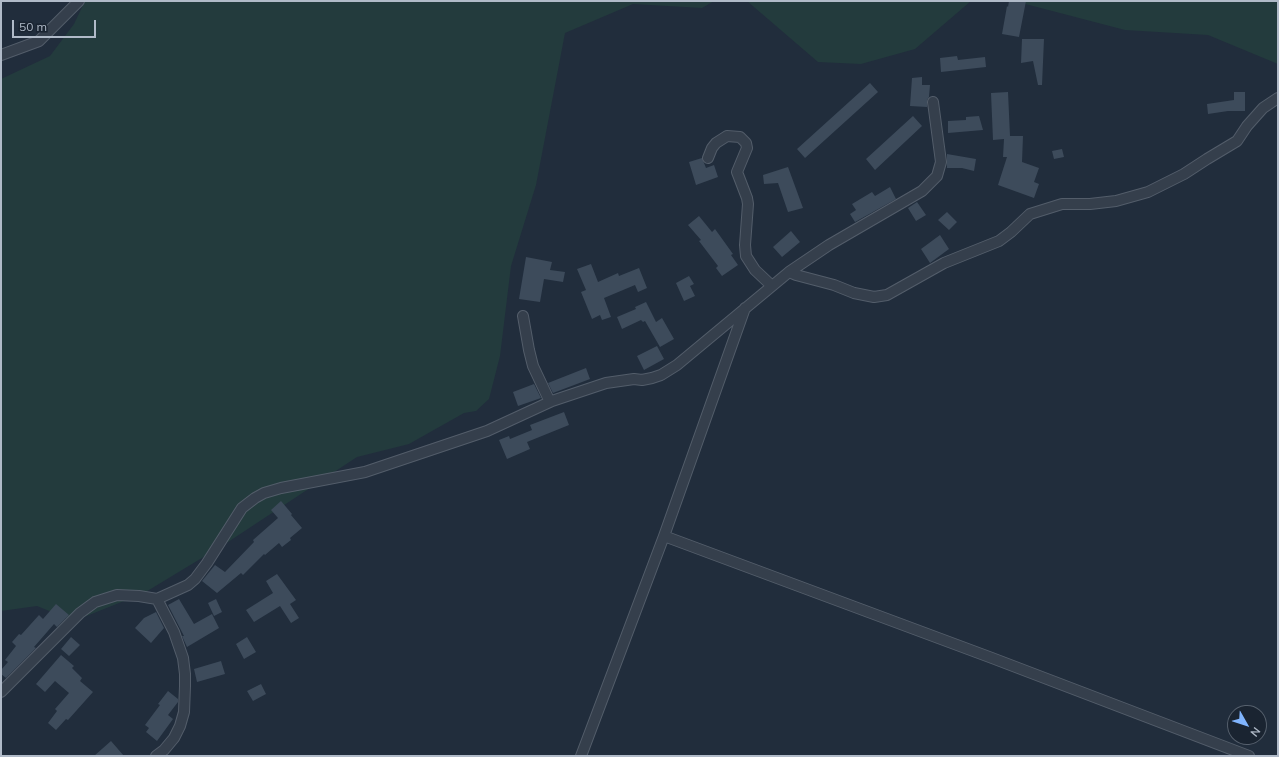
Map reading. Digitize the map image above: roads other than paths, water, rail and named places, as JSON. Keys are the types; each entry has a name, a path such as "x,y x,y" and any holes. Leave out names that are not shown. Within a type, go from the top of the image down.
{"street":[{"path":"1,55 39,41 79,1"},
{"path":"789,272 834,285 854,293 874,297 887,295 944,263 999,241 1030,214 1062,204 1090,204 1111,201 1148,192 1184,174 1207,158 1237,142 1247,126 1263,108 1278,98"},
{"path":"1,692 80,613 95,602 117,595 157,599 188,585 195,579 214,553 242,508 255,498 281,488 365,472 487,431 550,402 606,383 652,378 661,375 677,365 789,272 829,245 922,191 937,176 941,162 932,102"},
{"path":"708,158 716,143 728,136 740,138 746,143 747,148 737,172 748,204 745,245 746,256 755,270 772,286"},
{"path":"581,756 664,536 745,308"},
{"path":"523,316 533,366 550,402"},
{"path":"664,536 992,658 1248,756"},
{"path":"156,756 164,750 174,738 180,726 184,712 185,686 183,658 174,632 157,599"}]}
